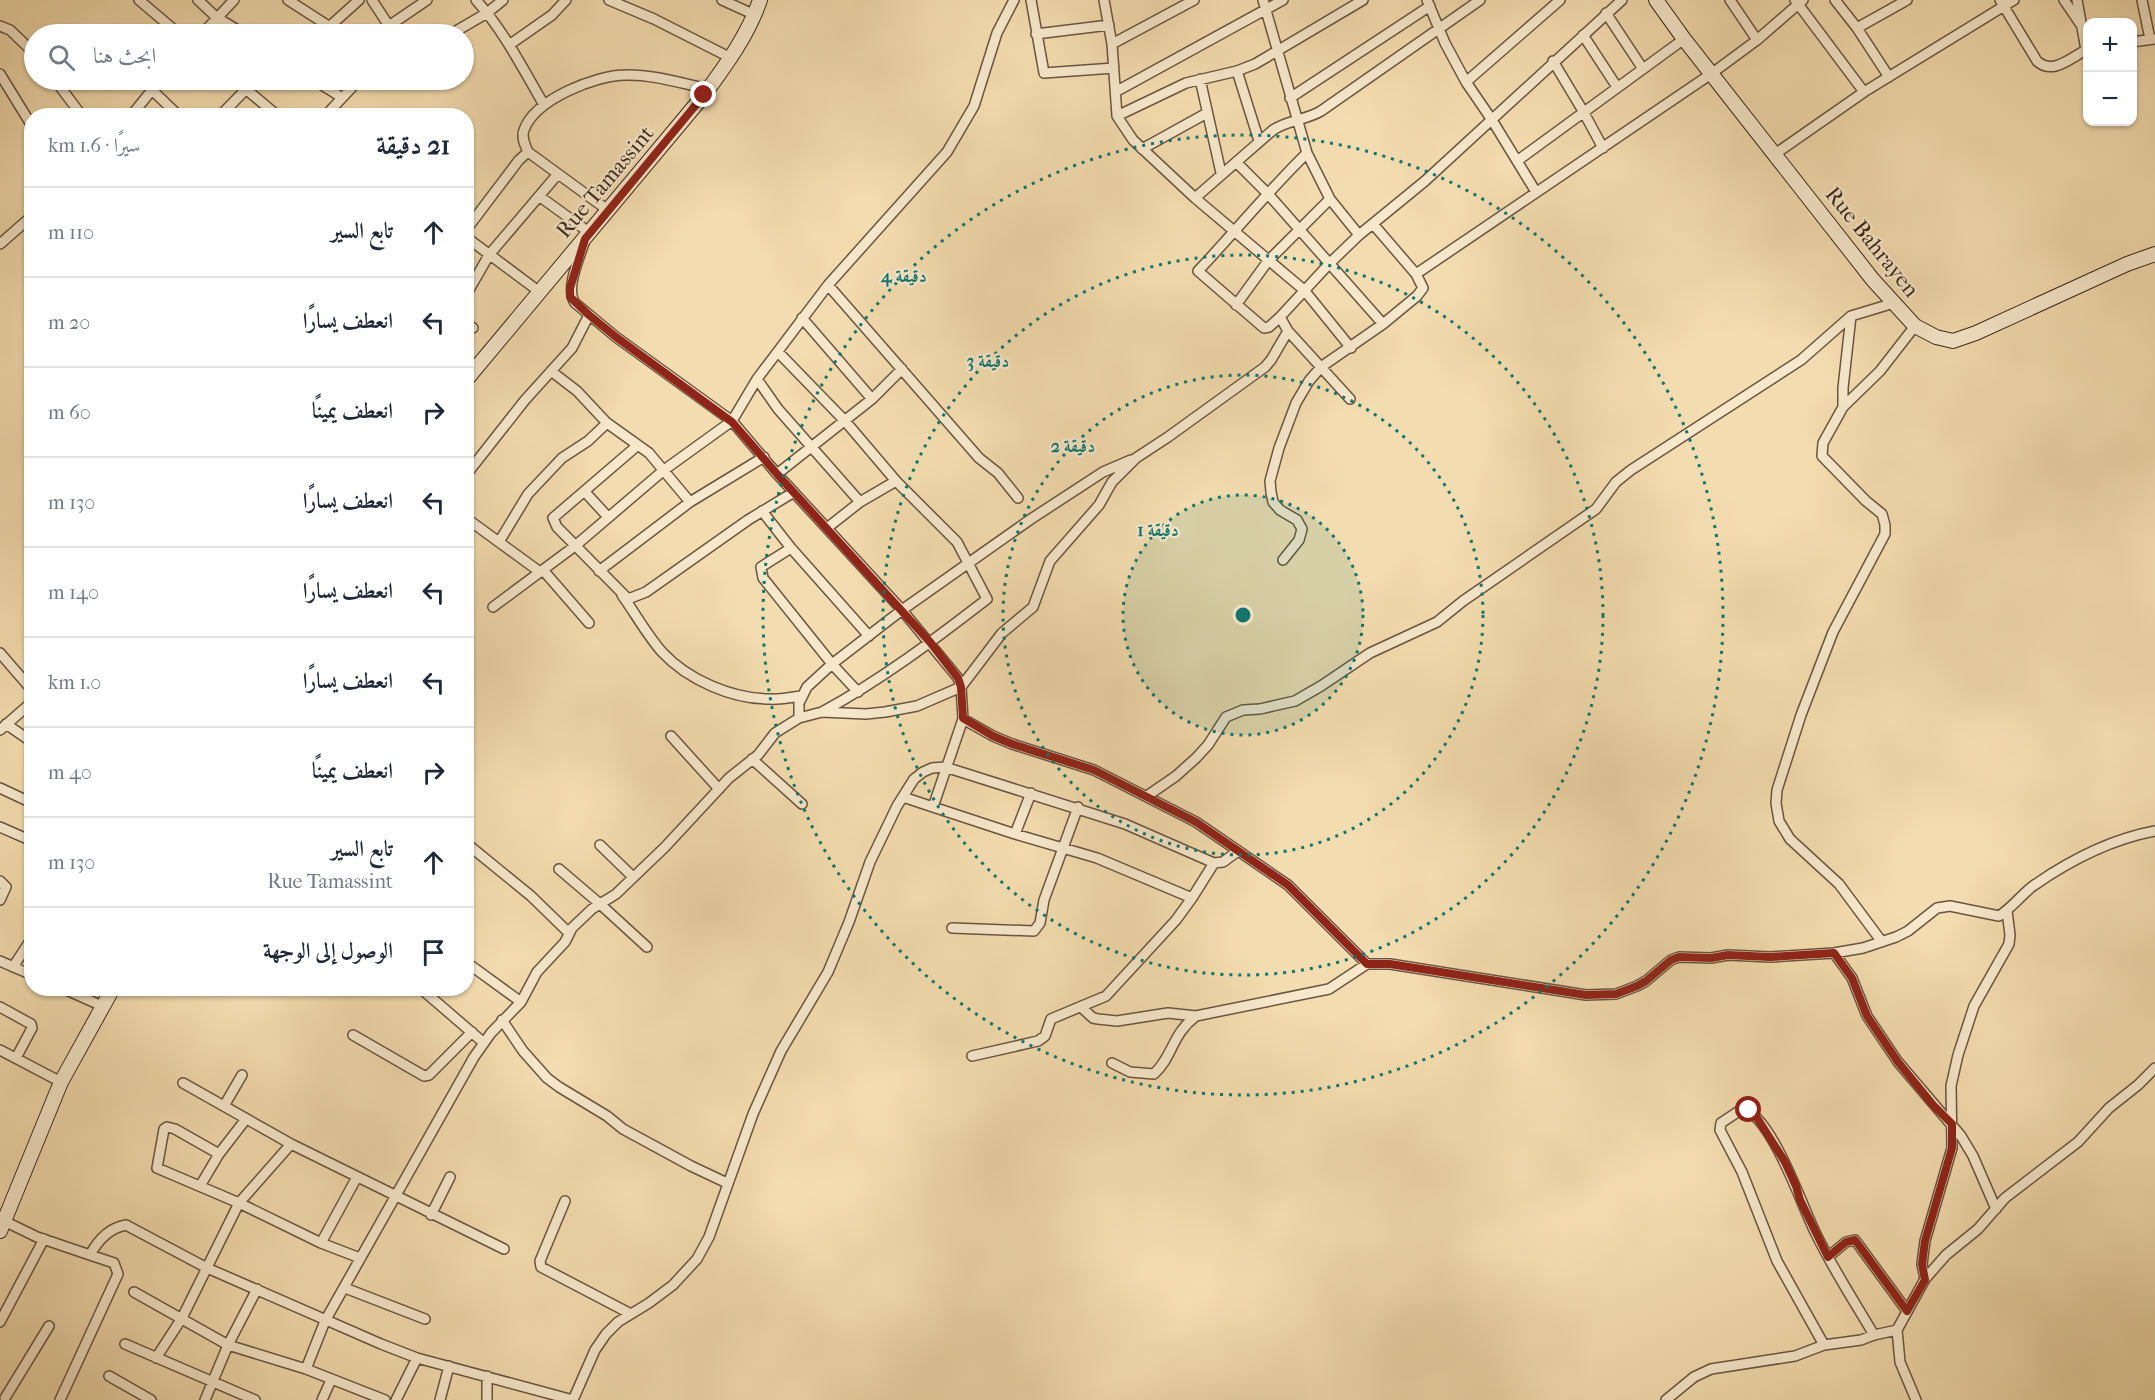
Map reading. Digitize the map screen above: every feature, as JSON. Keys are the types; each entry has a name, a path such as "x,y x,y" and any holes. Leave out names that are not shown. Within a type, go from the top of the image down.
{"main road":[{"name":"Rue Tamassint","path":"474,371 709,89 731,58 755,15 760,0"},
{"name":"Rue Bahrayen","path":"1656,0 1711,74 1873,280 1915,326 1936,338 1953,341 1976,333 2127,264 2155,254"},
{"name":"Rue Bahrayen","path":"2127,264 2155,243"},
{"path":"1,1224 61,1082 108,996"}],"street":[{"path":"139,0 167,24"},
{"path":"198,0 216,17 228,24"},
{"path":"210,24 234,0"},
{"path":"332,24 359,0"},
{"path":"372,0 388,24"},
{"path":"392,24 427,0"},
{"path":"476,0 488,13 509,45 544,105"},
{"path":"469,24 488,13 503,0"},
{"path":"509,45 552,15 566,0"},
{"path":"609,0 654,19 731,58"},
{"path":"722,0 755,15"},
{"path":"493,608 574,546 664,470 732,422 758,379 828,285 947,152 975,106 997,33 1014,0"},
{"path":"1031,0 1044,74 1114,68"},
{"path":"1104,0 1112,44 1117,116 1125,131 1195,198 1304,290 1351,348"},
{"path":"1112,44 1194,0"},
{"path":"1263,0 1307,153 1330,199 1359,236"},
{"path":"1117,91 1283,0"},
{"path":"1117,116 1186,83 1256,64 1363,0"},
{"path":"1195,198 1221,173 1280,126 1308,118 1321,111 1480,0"},
{"path":"1466,82 1560,0"},
{"path":"1307,153 1198,271 1264,328 1269,327 1280,318 1329,264 1359,236 1425,181 1622,0"},
{"path":"1730,0 1757,40"},
{"path":"1835,0 1857,28 1889,77"},
{"path":"1857,28 1907,0"},
{"path":"1775,154 1864,92 2002,3 2014,0"},
{"path":"2064,0 2083,28"},
{"path":"2078,0 2083,28"},
{"path":"2137,41 2152,39 2142,0"},
{"path":"294,1 327,24"},
{"path":"1416,274 1711,74 1757,40 1799,2 1864,92"},
{"path":"1290,98 1428,3 1449,51 1466,82 1536,192"},
{"path":"2002,3 2037,62 2042,66 2053,68 2083,52"},
{"path":"1606,13 1643,69"},
{"path":"1036,34 1109,25"},
{"path":"0,26 10,30 24,43"},
{"path":"1583,35 1617,87"},
{"path":"1517,161 1684,39"},
{"path":"1553,62 1603,148"},
{"path":"1237,71 1259,141"},
{"path":"0,74 24,113"},
{"path":"609,211 528,152 523,136 524,128 544,105 559,96 585,84 612,76 637,76 709,89"},
{"path":"1200,79 1221,173"},
{"path":"62,90 76,108"},
{"path":"136,108 150,90"},
{"path":"152,90 171,108"},
{"path":"228,108 245,90"},
{"path":"249,90 270,108"},
{"path":"330,90 341,97"},
{"path":"332,108 348,90"},
{"path":"1142,149 1207,113"},
{"path":"474,219 519,160 528,152"},
{"path":"1236,162 1268,194 1383,324"},
{"path":"474,282 489,255 557,175"},
{"path":"539,196 587,236 570,288 570,297 589,315 732,422 903,610 958,678 961,687 963,718 933,807"},
{"path":"1236,304 1268,261 1330,199"},
{"path":"0,244 23,224"},
{"path":"1283,560 1299,540 1302,529 1297,520 1280,510 1274,502 1270,481 1279,448 1296,403 1309,381 1321,367 1383,324 1421,292 1423,284 1416,274 1373,224"},
{"path":"474,243 541,293"},
{"path":"828,285 979,458 998,473 1018,498"},
{"path":"1147,796 1176,776 1196,758 1208,745 1226,717 1243,710 1260,709 1295,701 1322,686 1370,653 1437,622 1463,601 1596,509 1617,482 1631,470 1706,424 1801,360 1851,316 1894,303"},
{"path":"474,465 525,399 572,348 589,315"},
{"path":"1842,407 1842,388 1851,316"},
{"path":"802,318 872,399"},
{"path":"1280,318 1288,331 1350,399"},
{"path":"1882,942 1839,884 1790,839 1779,821 1776,803 1777,790 1801,715 1833,632 1885,534 1882,514 1822,456 1822,443 1842,407 1880,371 1915,326"},
{"path":"822,712 866,714 885,712 917,706 961,687 1002,633 1033,607 1050,561 1099,505 1112,482 1136,458 1265,367 1288,331"},
{"path":"306,1369 325,1321 474,1057 502,1020 521,1002 537,972 565,942 569,933 592,909 616,894 665,848 729,778 752,759 775,733 800,718 822,712 858,692 987,599 957,542 896,480 845,421 778,352"},
{"path":"777,474 872,399 902,369"},
{"path":"551,371 577,391 607,423 649,453 690,502"},
{"path":"758,379 778,409 860,502"},
{"path":"499,542 528,494 562,458 588,441 607,423"},
{"path":"638,445 553,518 557,527 622,595 662,652 686,672 741,696 770,699 802,696"},
{"path":"599,571 690,502 764,457"},
{"path":"800,718 799,703 807,687 832,664 903,610 1076,489 1103,472 1136,458"},
{"path":"827,528 860,502 896,480"},
{"path":"585,492 608,518"},
{"path":"622,595 628,599 646,592 762,511 794,492"},
{"path":"762,511 791,548 869,636"},
{"path":"474,523 542,571 589,623"},
{"path":"791,548 761,567 763,578 832,664 858,692"},
{"path":"0,653 24,681"},
{"path":"24,709 3,727 24,738"},
{"path":"963,718 993,736 1094,770 1196,822 1288,885 1367,964"},
{"path":"671,736 719,789"},
{"path":"752,759 802,804"},
{"path":"90,1254 99,1240 120,1226 126,1225 207,1268 325,1321 417,1358 573,1400 601,1342 618,1322 674,1286 697,1258 709,1237 753,1114 781,1051 828,972 870,862 914,779 932,768 945,767 1078,807 1125,824 1214,863 1223,862 1238,851"},
{"path":"0,788 24,799"},
{"path":"1016,834 1031,793"},
{"path":"903,797 1096,858 1192,898"},
{"path":"952,928 1034,931 1040,923 1044,900 1078,807"},
{"path":"0,827 24,838"},
{"path":"1082,1007 1093,1018 1118,1021 1168,1013 1196,1016 1329,989 1367,964 1390,964 1586,995 1616,994 1646,981 1671,960 1679,957 1711,958 1728,955 1770,957 1834,953 1863,948 1908,931 1937,908 1950,906 1999,916 2032,886 2087,855 2110,844 2155,831"},
{"path":"600,845 633,877"},
{"path":"474,850 531,896 569,933"},
{"path":"972,1056 1038,1041 1045,1036 1052,1019 1106,996 1176,920 1214,863"},
{"path":"559,869 647,947"},
{"path":"0,881 6,887 0,900"},
{"path":"1925,1280 1922,1264 1925,1241 1952,1148 1951,1086 1958,1055 1974,1006 2009,944 2007,911"},
{"path":"13,967 24,950"},
{"path":"1834,953 1852,978 1867,1016 1898,1062 1933,1105 1952,1124 1973,1156 1996,1209"},
{"path":"0,961 24,972"},
{"path":"474,968 521,1002"},
{"path":"80,996 102,1006"},
{"path":"430,996 484,1043"},
{"path":"0,1007 31,1024 32,1028 16,1058"},
{"path":"1112,1063 1130,1072 1144,1075 1154,1074 1167,1059 1181,1030 1196,1016"},
{"path":"502,1020 523,1051 559,1087 607,1116 623,1129 691,1166 728,1183"},
{"path":"353,1035 424,1076 429,1075 472,1032"},
{"path":"0,1050 61,1082"},
{"path":"1916,1400 1900,1362 1897,1330 1925,1280 1946,1255 1978,1229 2005,1198 2078,1142 2109,1108 2155,1068"},
{"path":"224,1106 242,1075"},
{"path":"183,1083 291,1144 394,1197 504,1249"},
{"path":"1824,1345 1776,1261 1742,1172 1720,1130 1721,1123 1742,1109 1749,1110 1757,1118 1785,1162 1828,1257 1874,1335"},
{"path":"200,1186 219,1154 246,1119"},
{"path":"219,1154 176,1129 167,1127 164,1129 157,1168 239,1203 321,1243 360,1258"},
{"path":"156,1358 182,1318 239,1203 291,1144"},
{"path":"321,1243 357,1177"},
{"path":"431,1215 450,1177"},
{"path":"565,1201 540,1261 541,1267 631,1314"},
{"path":"1,1224 114,1263 118,1274 60,1400"},
{"path":"0,1322 44,1239"},
{"path":"1828,1257 1846,1242 1855,1240 1907,1311"},
{"path":"345,1288 425,1319"},
{"path":"205,1400 228,1345 258,1289"},
{"path":"134,1292 228,1345 306,1369 385,1400"},
{"path":"4,1397 49,1326"},
{"path":"1666,1400 1694,1377 1711,1370 1795,1356 1824,1345 1853,1341 1897,1330"},
{"path":"125,1344 255,1400"},
{"path":"396,1400 417,1358"},
{"path":"440,1400 449,1366"},
{"path":"109,1376 152,1400"},
{"path":"487,1376 487,1400"},
{"path":"322,1400 331,1380"}],"route":[{"path":"704,95 585,239 570,288 570,297 574,303 616,337 732,422 930,642 958,678 961,687 963,718 993,736 1012,744 1094,770 1196,822 1288,885 1367,964 1390,964 1586,995 1604,995 1616,994 1637,986 1671,960 1679,957 1711,958 1728,955 1770,957 1834,953 1852,978 1867,1016 1898,1062 1933,1105 1952,1124 1952,1148 1925,1241 1922,1264 1925,1280 1907,1311 1855,1240 1846,1242 1828,1257 1800,1200 1785,1162 1757,1118 1749,1110"}]}
